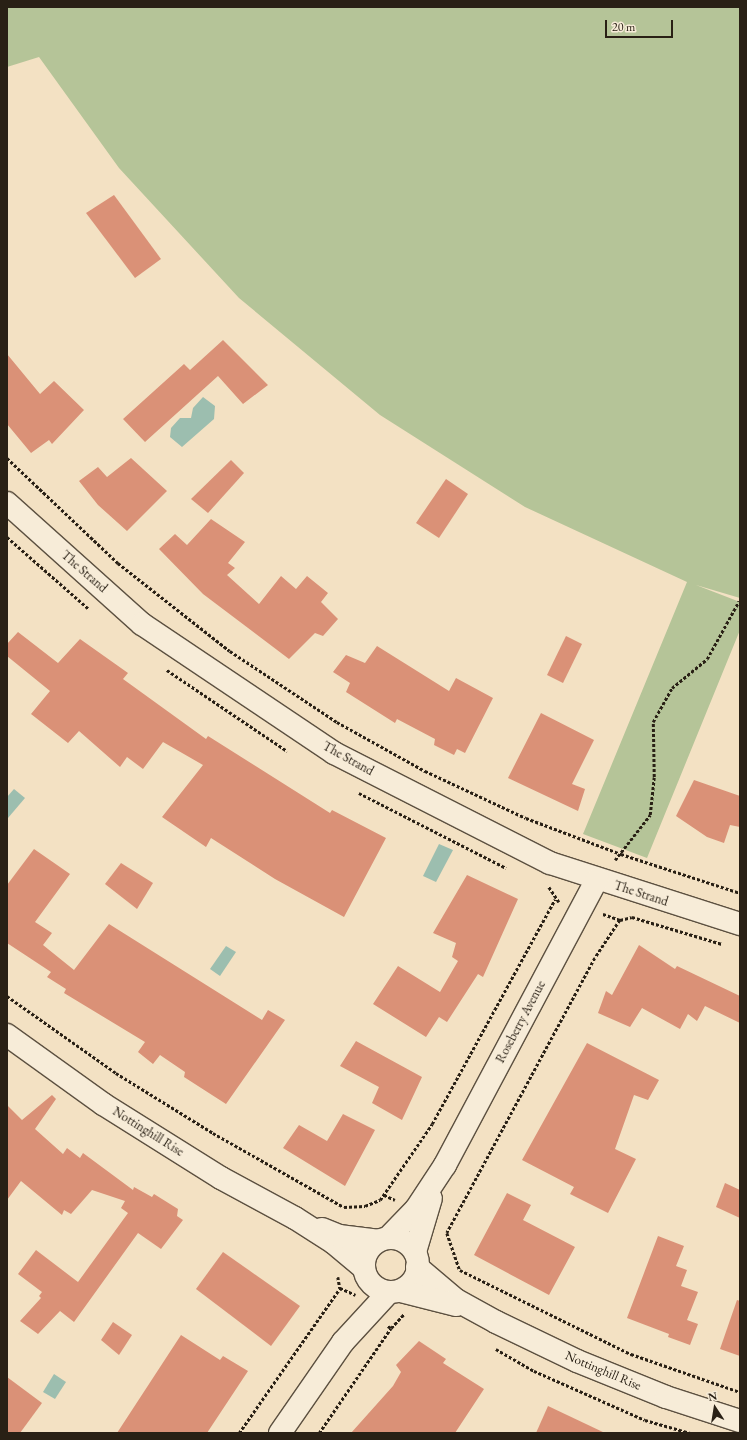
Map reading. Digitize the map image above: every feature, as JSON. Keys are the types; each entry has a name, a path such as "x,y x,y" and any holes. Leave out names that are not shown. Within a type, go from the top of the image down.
{"street":[{"name":"The Strand","path":"7,503 142,624 334,752 550,863 740,924"},
{"name":"Roseberry Avenue","path":"384,1239 416,1209 444,1165 597,879"},
{"name":"Nottinghill Rise","path":"7,1035 110,1108 221,1178 295,1218 334,1243 365,1274"},
{"name":"Roseberry Avenue","path":"416,1259 424,1216 444,1165"},
{"name":"Nottinghill Rise","path":"295,1218 339,1236 384,1239"},
{"path":"280,1433 343,1342 373,1310 395,1291 413,1282 416,1259 402,1240 384,1239 369,1248 363,1260 365,1274 361,1305 343,1342"},
{"name":"Nottinghill Rise","path":"416,1259 470,1309"},
{"path":"365,1274 377,1289 395,1291"},
{"name":"Nottinghill Rise","path":"395,1291 470,1309 577,1361 666,1397 740,1421"}],"path":[{"path":"7,458 118,563 230,651 337,722 425,771 519,815 621,854 740,894"},
{"path":"597,879 621,854 650,815 654,777 653,722 672,688 707,659 739,602"},
{"path":"7,996 116,1073 213,1133 344,1207 365,1206 380,1200 432,1124 555,899"},
{"path":"578,914 604,914 620,920 632,917 726,945"},
{"path":"620,920 595,958 448,1233 460,1270 618,1348 740,1392"},
{"path":"239,1433 340,1288"},
{"path":"373,1310 391,1328"},
{"path":"319,1433 391,1328 405,1314 411,1312"},
{"path":"494,1348 534,1371 645,1420 690,1433"}],"shaded area":[{"path":"7,7 740,7 740,598 696,585 740,602 740,630 647,858 583,834 687,582 525,507 380,415 239,298 119,168 39,57 7,67"},
{"path":"203,397 215,406 214,419 182,447 170,437 171,428 180,418 191,418 193,408"},
{"path":"14,789 25,798 8,818 7,797"},
{"path":"439,844 453,850 436,882 423,876"},
{"path":"226,946 236,952 220,976 210,969"},
{"path":"54,1374 66,1382 55,1399 43,1392"}],"building":[{"path":"114,195 161,259 135,278 86,213"},
{"path":"223,340 268,385 243,404 218,376 145,442 123,419 184,364 190,370"},
{"path":"7,354 40,394 54,381 84,410 52,444 49,440 31,453 7,424"},
{"path":"131,458 167,491 127,531 98,505 79,481 98,467 107,477"},
{"path":"231,460 244,473 208,513 191,499"},
{"path":"446,479 468,494 439,538 416,523"},
{"path":"211,519 245,542 228,563 235,568 227,575 259,604 281,576 296,589 307,576 328,593 321,602 338,619 323,636 315,633 289,659 203,594 159,549 175,534 187,545"},
{"path":"18,632 58,663 80,639 128,673 123,679 206,739 208,736 330,813 332,810 386,838 344,917 275,879 211,838 206,847 162,817 203,765 163,742 143,769 127,757 120,767 79,731 68,743 31,714 50,691 7,656 7,644"},
{"path":"566,636 582,644 563,683 547,675"},
{"path":"377,646 449,691 456,678 493,698 465,753 457,749 454,755 434,745 435,739 397,719 395,723 346,692 350,683 333,672 346,655 365,663"},
{"path":"541,713 594,740 572,784 585,789 578,811 508,778"},
{"path":"694,780 740,796 740,827 730,825 724,843 707,837 676,816"},
{"path":"34,849 70,874 35,922 52,933 43,945 74,970 109,924 262,1020 268,1010 285,1020 226,1104 184,1077 185,1072 160,1055 153,1064 138,1052 145,1042 64,993 66,989 47,977 51,972 7,943 7,885"},
{"path":"121,863 153,883 137,909 105,884"},
{"path":"467,875 518,899 483,977 478,974 447,1022 439,1017 426,1037 373,1004 398,966 440,992 458,961 452,957 456,943 433,933"},
{"path":"639,945 675,969 677,966 740,996 740,1023 705,1006 697,1021 688,1014 680,1029 642,1008 630,1027 598,1013 606,991 612,995"},
{"path":"356,1041 422,1077 402,1120 372,1103 379,1087 340,1066"},
{"path":"587,1043 659,1080 648,1100 634,1095 615,1149 636,1159 608,1213 570,1194 574,1187 522,1160"},
{"path":"52,1095 56,1099 35,1129 63,1154 67,1148 80,1158 83,1153 133,1190 134,1187 152,1197 154,1194 178,1209 177,1216 183,1220 161,1249 138,1233 74,1322 60,1311 38,1334 20,1321 41,1298 39,1296 42,1292 18,1274 36,1250 78,1282 128,1213 121,1208 125,1201 92,1190 71,1214 64,1210 62,1215 21,1181 7,1200 7,1105 22,1120"},
{"path":"343,1114 375,1130 345,1186 283,1148 299,1125 327,1141"},
{"path":"725,1183 740,1190 740,1218 716,1207"},
{"path":"507,1193 531,1205 523,1220 575,1247 549,1295 474,1255"},
{"path":"658,1236 684,1246 676,1266 687,1270 681,1286 698,1292 687,1320 698,1324 690,1345 668,1337 669,1334 627,1318"},
{"path":"223,1252 300,1306 271,1346 196,1289"},
{"path":"737,1300 740,1301 740,1356 720,1349"},
{"path":"113,1322 132,1335 119,1355 101,1340"},
{"path":"181,1335 220,1360 223,1356 248,1371 207,1433 117,1433"},
{"path":"419,1341 446,1359 443,1363 484,1389 455,1433 351,1433 393,1386 401,1372 396,1365"},
{"path":"7,1377 42,1403 20,1433 7,1433"},
{"path":"548,1406 605,1433 536,1433"}]}
